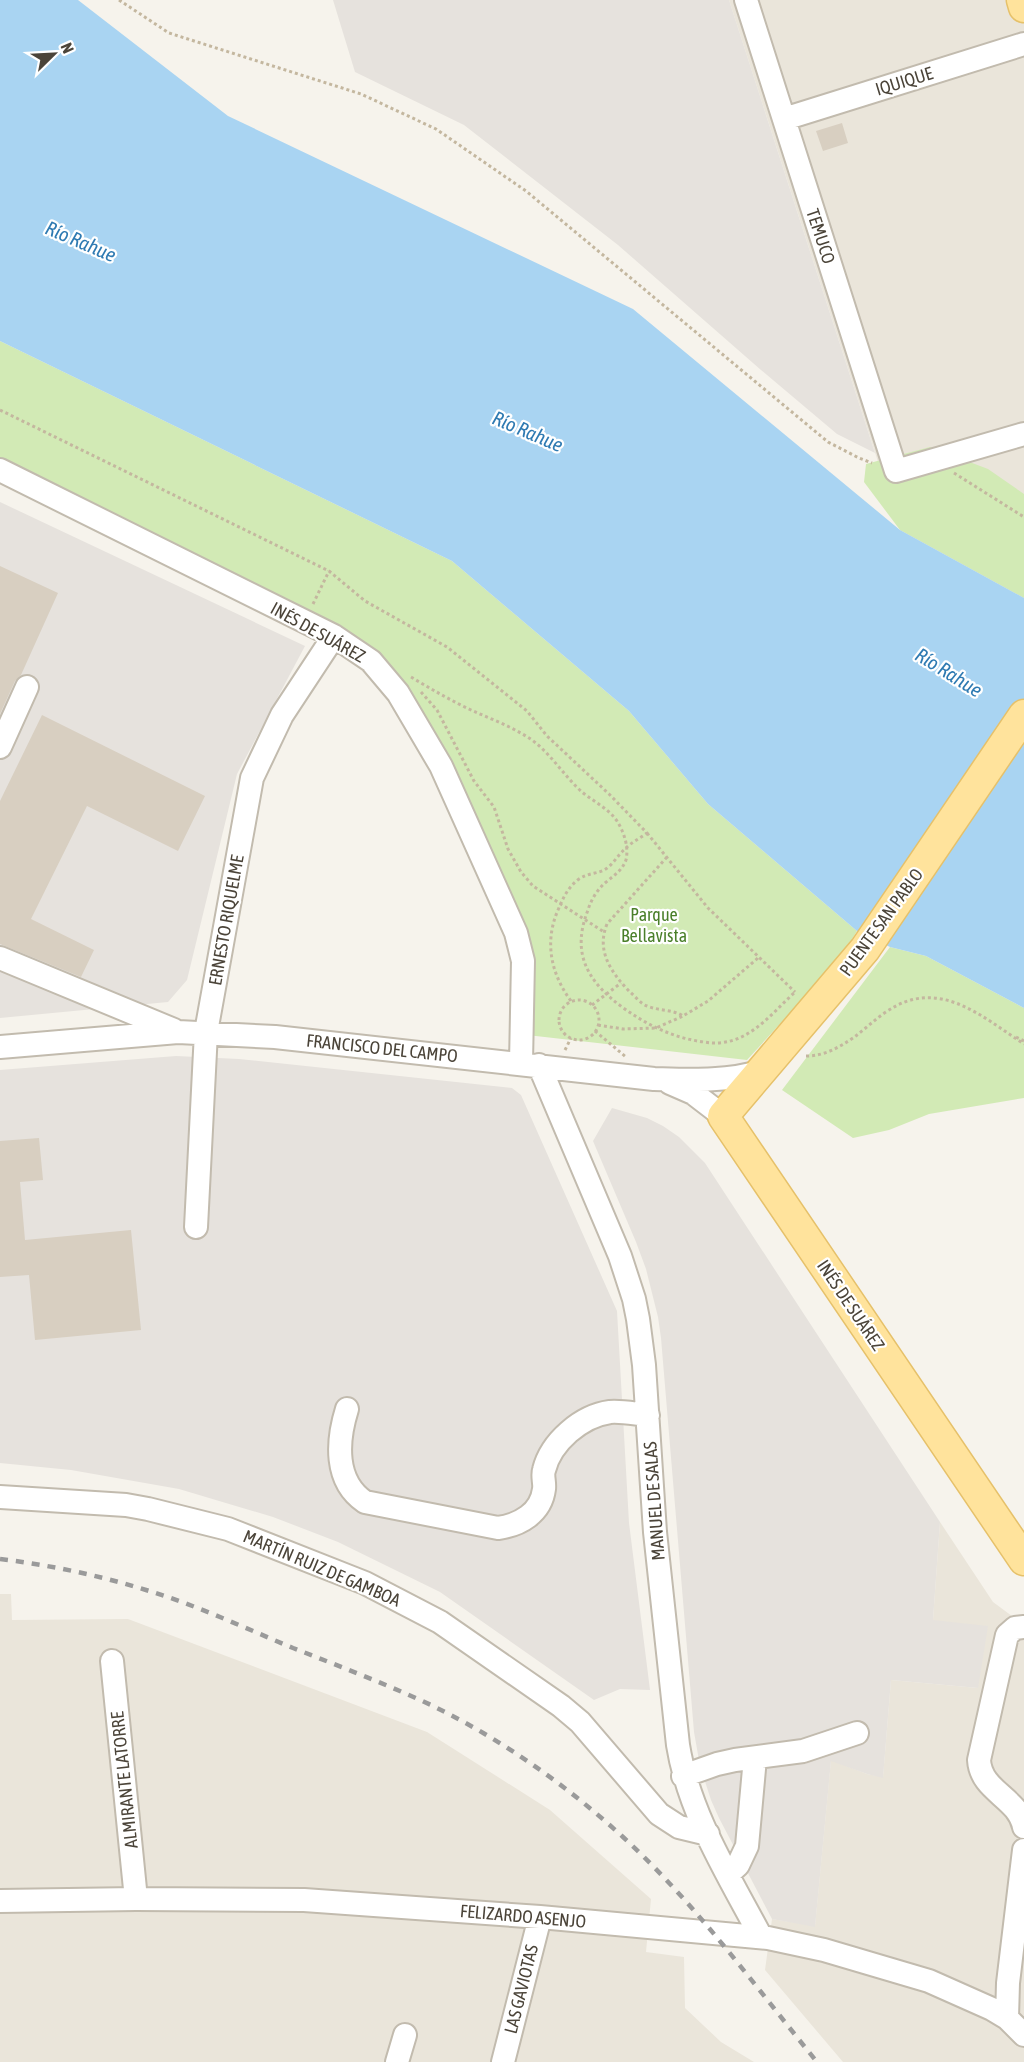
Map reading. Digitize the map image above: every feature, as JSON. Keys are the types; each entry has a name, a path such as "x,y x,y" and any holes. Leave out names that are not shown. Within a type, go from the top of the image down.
{"main road":[{"path":"1022,0 1024,7"},
{"name":"PUENTE SAN PABLO","path":"723,1116 865,949 1024,715"},
{"name":"INÉS DE SUÁREZ","path":"723,1116 1022,1553"}],"street":[{"name":"TEMUCO","path":"746,0 896,471"},
{"name":"IQUIQUE","path":"784,119 1024,44"},
{"path":"896,471 1024,434"},
{"name":"INÉS DE SUÁREZ","path":"0,470 334,636 371,661 398,693 441,766 516,933 523,961 530,1064"},
{"name":"ERNESTO RIQUELME","path":"196,1227 206,1032 252,778 282,715 334,636"},
{"path":"0,747 27,687"},
{"path":"0,958 178,1032"},
{"name":"FRANCISCO DEL CAMPO","path":"0,1047 178,1032 206,1032 530,1064 654,1079 712,1081 742,1078 763,1071"},
{"name":"MANUEL DE SALAS","path":"530,1064 628,1279 638,1319 648,1415 655,1532 683,1776 688,1793 761,1937"},
{"name":"INÉS DE SUÁREZ","path":"654,1079 693,1093 723,1116"},
{"path":"347,1409 341,1435 341,1461 346,1482 357,1496 365,1502 498,1528 516,1524 535,1510 542,1497 543,1473 547,1461 560,1441 578,1425 611,1412 648,1415"},
{"name":"MARTÍN RUIZ DE GAMBOA","path":"0,1497 126,1505 148,1509 228,1529 365,1583 408,1604 454,1631 561,1706 580,1722 659,1814 679,1827 708,1834"},
{"path":"1024,1627 1015,1628 1007,1635 979,1760 984,1778 1016,1808 1024,1827"},
{"name":"ALMIRANTE LATORRE","path":"112,1661 136,1899"},
{"path":"683,1776 717,1764 803,1752 857,1733"},
{"path":"728,1874 738,1865 747,1846 754,1758"},
{"path":"1015,2011 1008,1983 1024,1850"},
{"name":"FELIZARDO ASENJO","path":"0,1901 304,1900 540,1917 761,1937 824,1950 929,1981 1015,2011 1024,2035"},
{"name":"LAS GAVIOTAS","path":"503,2062 540,1917"},
{"path":"397,2062 405,2035"}],"path":[{"path":"119,0 169,33 361,94 436,129 526,191 828,442 859,458 896,471"},
{"path":"947,469 997,498 1024,517"},
{"path":"312,607 329,571"},
{"path":"404,676 409,682"},
{"path":"411,677 449,700 509,727 531,740 553,759 582,792 602,806 616,821 626,847 625,863 594,897 584,919 581,934 583,957 588,973 605,994 641,1020 692,1041 711,1044 731,1042 745,1036 760,1026 795,992 708,908 647,833"},
{"path":"415,688 437,710 474,781 494,807 508,849 521,872 533,886 604,932"},
{"path":"667,857 607,924 602,946 608,966 621,983 645,1006 676,1012 683,1016"},
{"path":"598,1025 622,1029 656,1028 708,1001 758,958"},
{"path":"592,1005 621,983"},
{"path":"802,1056 819,1056 839,1047 886,1011 909,1000 935,997 965,1005 1024,1042"},
{"path":"582,1000 592,1005 598,1014 598,1025 595,1031 584,1039 571,1038 561,1029 559,1016 566,1004 582,1000"},
{"path":"595,1031 633,1062 621,1061"},
{"path":"562,1055 571,1038"}],"shaded area":[{"path":"333,0 729,0 875,453 837,434 618,245 464,125 355,72"},
{"path":"729,0 1024,0 1024,598 900,530"},
{"path":"0,502 305,646 237,774 187,980 168,1002 0,1018"},
{"path":"176,1056 239,1059 512,1088 521,1095 617,1311 629,1523 650,1690 620,1689 594,1700 440,1592 338,1542 273,1517 179,1489 71,1470 0,1463 0,1070"},
{"path":"612,1108 647,1118 663,1126 679,1137 705,1163 940,1522 933,1620 988,1626 978,1688 891,1680 883,1778 831,1761 815,1927 772,1919 719,1818 700,1766 694,1732 658,1317 646,1269 593,1141"},
{"path":"940,1522 993,1602 1024,1625 1024,2062 843,2062 765,1970 772,1919 815,1926 831,1760 867,1774 883,1777 891,1680 978,1688 933,1620"},
{"path":"0,1594 11,1594 12,1620 128,1619 427,1732 550,1810 651,1899 646,1952 684,1957 685,2008 721,2042 754,2062 0,2062"}],"green space":[{"name":"Parque Bellavista","path":"0,341 452,561 629,711 708,804 857,931 842,956 747,1060 527,1035 530,953 372,658 0,464"},
{"path":"930,447 988,469 1024,494 1024,598 900,530 864,482 866,464"},
{"path":"890,947 926,956 1024,1008 1024,1098 929,1114 889,1130 853,1138 782,1090"}],"water":[{"name":"Río Rahue","path":"0,0 78,0 228,116 633,309 900,530 1024,598 1024,1008 926,956 890,947 857,931 708,804 629,711 452,561 0,341"}],"building":[{"path":"842,123 848,143 823,151 816,131"},
{"path":"0,566 58,593 21,675 15,681 0,714"},
{"path":"42,715 205,796 178,851 87,806 31,919 94,950 81,977 0,944 0,801"},
{"path":"39,1138 43,1180 20,1182 25,1240 131,1230 141,1330 35,1340 29,1275 0,1277 0,1141"}],"railway":[{"path":"0,1559 92,1575 165,1596 414,1697 457,1718 507,1748 578,1799 649,1862 700,1917 817,2062"}]}
